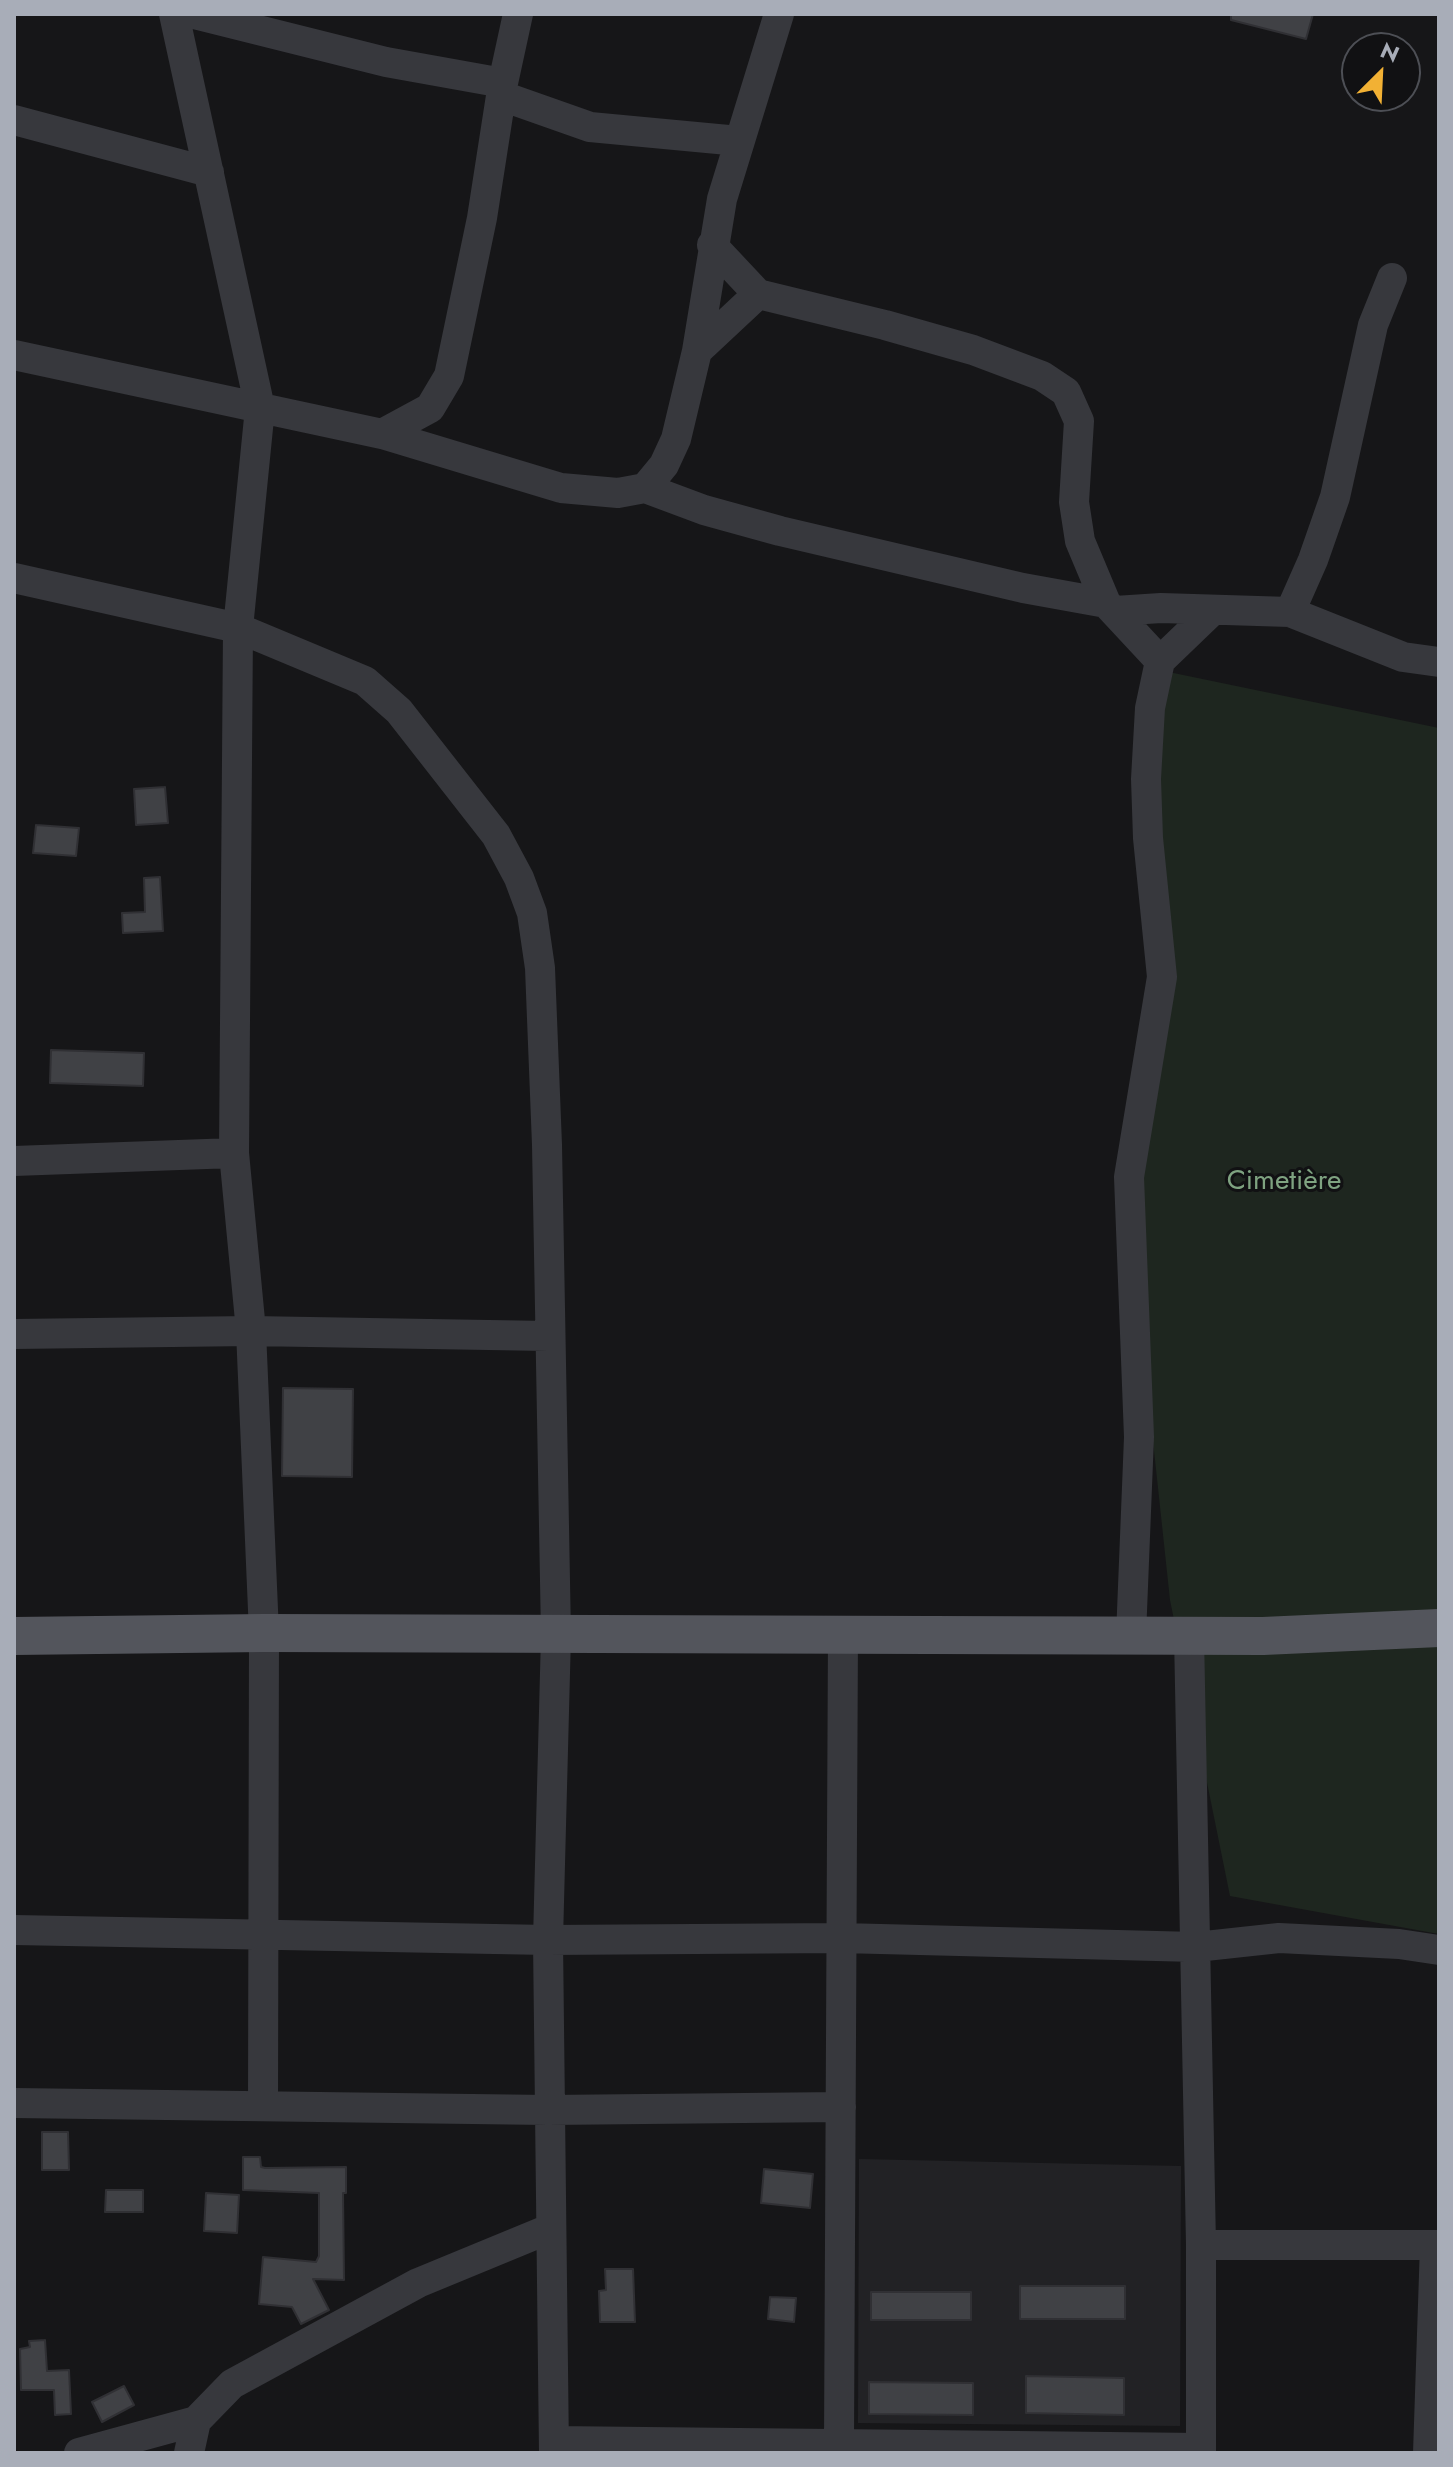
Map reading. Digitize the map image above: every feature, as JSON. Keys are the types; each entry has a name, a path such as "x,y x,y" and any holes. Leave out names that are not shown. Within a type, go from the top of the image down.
{"main road":[{"path":"14,1636 264,1633 1131,1636 1439,1628"}],"street":[{"path":"174,14 260,408 238,628 234,1153 251,1331 264,1633 263,2105"},
{"path":"194,14 502,89 590,127 739,141"},
{"path":"382,434 430,408 449,376 482,218 502,89 518,14"},
{"path":"645,488 664,465 676,439 697,351 712,245 739,141 779,14"},
{"path":"14,120 209,172"},
{"path":"712,245 758,294 933,338 1018,366 1057,384 1077,409 1080,433 1075,516 1080,541 1111,607 1160,661"},
{"path":"1290,612 1335,497 1373,325 1392,278"},
{"path":"697,351 758,294"},
{"path":"14,355 382,434 561,488 618,493 645,488 704,510 780,531 1111,607 1290,612 1403,657 1439,662"},
{"path":"14,578 238,628 343,670 382,693 496,835 519,878 532,913 540,968 547,1145 548,1336 556,1635 548,1940 549,2229 554,2447 839,2442 1201,2450 1201,2245 1189,1635"},
{"path":"1131,1636 1139,1437 1129,1177 1162,977 1146,779 1150,708 1160,661 1184,634 1212,611"},
{"path":"14,1161 234,1153"},
{"path":"14,1334 251,1331 548,1336"},
{"path":"839,2442 843,1633"},
{"path":"14,1930 548,1940 841,1938 1196,1947 1279,1938 1399,1944 1439,1950"},
{"path":"14,2103 548,2110 841,2107"},
{"path":"79,2453 196,2421 232,2384 418,2283 549,2229"},
{"path":"1201,2245 1437,2245 1428,2453"},
{"path":"189,2453 196,2421"}],"shaded area":[{"path":"859,2159 1181,2166 1180,2426 858,2423"}],"green space":[{"name":"Cimetière","path":"1159,670 1439,728 1439,1934 1230,1896 1170,1600 1132,1245 1154,928"}],"building":[{"path":"1231,14 1313,14 1306,39 1231,20"},
{"path":"165,787 168,823 136,825 134,789"},
{"path":"36,825 79,828 76,856 33,853"},
{"path":"160,877 163,931 123,933 122,913 145,912 144,878"},
{"path":"51,1050 144,1053 143,1086 50,1083"},
{"path":"283,1388 353,1389 352,1477 282,1476"},
{"path":"42,2132 68,2132 69,2170 42,2170"},
{"path":"243,2157 260,2157 261,2167 265,2168 346,2167 346,2193 343,2193 344,2280 313,2279 329,2310 301,2324 292,2307 259,2304 263,2257 316,2262 319,2256 319,2193 243,2190"},
{"path":"764,2169 813,2174 810,2208 761,2203"},
{"path":"106,2190 143,2190 143,2212 105,2212"},
{"path":"206,2193 239,2195 237,2233 204,2231"},
{"path":"605,2269 633,2269 635,2322 600,2322 599,2291 606,2290"},
{"path":"1020,2286 1125,2286 1125,2319 1020,2319"},
{"path":"871,2292 971,2292 971,2320 871,2320"},
{"path":"770,2297 796,2298 794,2322 768,2319"},
{"path":"45,2340 47,2371 69,2370 71,2414 55,2415 54,2390 21,2390 20,2349 30,2347 29,2341"},
{"path":"1026,2376 1124,2378 1124,2415 1026,2413"},
{"path":"869,2382 973,2383 973,2415 869,2414"},
{"path":"124,2386 134,2405 102,2422 92,2402"}]}
